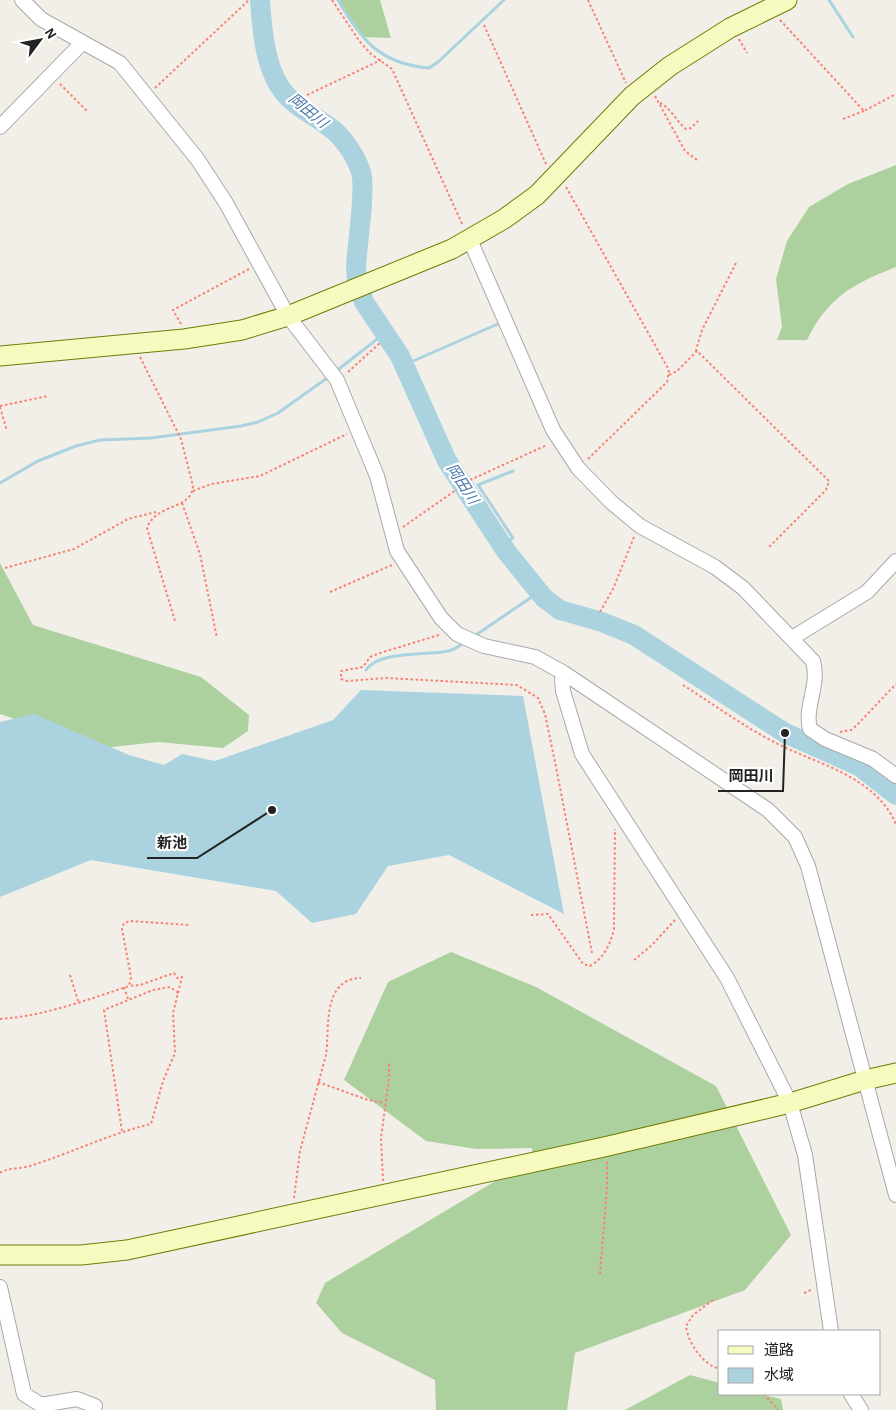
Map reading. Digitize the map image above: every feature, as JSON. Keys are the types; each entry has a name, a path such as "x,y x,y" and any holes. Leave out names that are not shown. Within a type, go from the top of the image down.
{"street":[{"path":"22,0 41,19 120,63 198,160 288,316 337,380 377,476 392,534 402,561 440,618 457,634 484,646 535,657 564,674 768,810 795,837 808,866 896,1195"},
{"path":"0,356 184,338 242,330 288,316 470,240 523,206 556,177 632,96 648,83 692,50 780,3"},
{"path":"0,127 52,76 82,43"},
{"path":"470,240 559,440 578,468 611,502 640,526 714,566 743,588 809,655 816,673 807,720 810,729 816,735 872,759 896,776"},
{"path":"792,638 867,592 896,561"},
{"path":"564,674 562,680 563,691 582,754 727,978 790,1104 805,1155 831,1330"},
{"path":"0,1255 81,1255 127,1250 604,1147 790,1104 865,1080 896,1073"},
{"path":"0,1287 24,1394 41,1406 77,1400 95,1406"},
{"path":"852,1395 861,1410"}],"path":[{"path":"145,95 249,0"},
{"path":"332,0 360,42 388,64 397,78 470,240"},
{"path":"588,0 632,96"},
{"path":"780,3 780,19 864,111"},
{"path":"484,25 546,164 556,177 565,184 670,370 670,375"},
{"path":"307,95 381,60"},
{"path":"52,76 87,111"},
{"path":"648,83 685,151 697,160"},
{"path":"843,119 864,111 896,94"},
{"path":"659,102 666,106 677,122 686,129 691,128 698,121"},
{"path":"736,263 702,330 696,346 697,351 829,481 826,490 769,548"},
{"path":"184,338 183,327 173,310 259,264"},
{"path":"337,380 381,342"},
{"path":"134,343 181,439 192,491"},
{"path":"578,468 661,388 670,375 677,371 697,351"},
{"path":"7,431 0,406 48,396"},
{"path":"175,621 148,533 149,521 157,513 182,503 192,491 211,484 260,476 358,428"},
{"path":"470,480 559,440"},
{"path":"392,534 456,490"},
{"path":"182,503 200,554 218,638"},
{"path":"5,568 74,549 128,519 153,512 157,513"},
{"path":"600,612 613,589 640,526"},
{"path":"330,592 402,561"},
{"path":"450,627 432,638 370,657 362,667 341,671 341,678 347,681 386,678 517,685 538,698 545,714 592,953"},
{"path":"816,735 851,730 896,684"},
{"path":"683,685 775,743 864,785 889,810 896,824"},
{"path":"531,914 548,914 583,964 590,966 598,962 611,942 614,929 614,835 617,823 624,818"},
{"path":"634,960 686,912"},
{"path":"129,986 131,977 122,929 124,923 130,921 190,925"},
{"path":"0,1019 23,1017 124,987 140,985 174,973 177,978 182,977 174,1013 175,1053 163,1081 151,1124 122,1131 50,1159 0,1173"},
{"path":"70,975 78,1002"},
{"path":"293,1214 300,1151 328,1040 326,1025 334,996 342,984 348,980 361,978"},
{"path":"124,987 129,1000"},
{"path":"122,1131 104,1010 153,990 170,987 178,993"},
{"path":"383,1195 381,1138 389,1061"},
{"path":"318,1082 368,1100 386,1103"},
{"path":"600,1274 607,1188 604,1147"},
{"path":"713,1300 693,1315 686,1326 686,1332 707,1364 718,1369"},
{"path":"765,1395 778,1410"}],"green space":[{"path":"337,0 380,0 391,38 362,37"},
{"path":"896,165 896,267 854,286 833,302 815,325 807,340 777,340 782,327 776,279 787,241 809,207 848,184"},
{"path":"0,563 33,625 201,677 249,715 248,731 223,748 158,742 103,748 0,714"},
{"path":"451,952 536,987 716,1086 791,1235 745,1290 575,1353 567,1410 436,1410 435,1380 342,1333 316,1303 325,1283 532,1159 532,1148 476,1149 426,1141 344,1080 388,982"},
{"path":"690,1375 718,1382 718,1395 764,1395 781,1399 783,1410 625,1410"}],"water":[{"path":"361,690 523,696 564,914 449,855 388,866 356,914 312,923 276,891 91,860 0,897 0,722 34,714 129,755 164,765 182,754 215,761 333,720"}],"waterway":[{"name":"岡田川","path":"260,0 266,51 274,76 280,87 297,105 333,130 343,140 359,166 362,180 362,204 356,267 357,280 364,302 400,356 447,461 506,551 544,598 560,610 602,622 634,635 785,733 859,766 896,795"},
{"path":"338,0 355,27 374,48 397,61 412,66 429,68 438,62 504,0"},
{"path":"829,0 853,37"},
{"path":"404,365 500,323"},
{"path":"335,372 385,333"},
{"path":"0,483 38,461 76,446 100,440 151,438 258,422 278,413 330,376"},
{"path":"502,545 513,538 478,485 513,471"},
{"path":"473,637 539,592"},
{"path":"366,670 382,659 448,651 455,649 465,642"}],"place":[{"name":"岡田川","path":"785,733"},
{"name":"新池","path":"272,810"}]}
